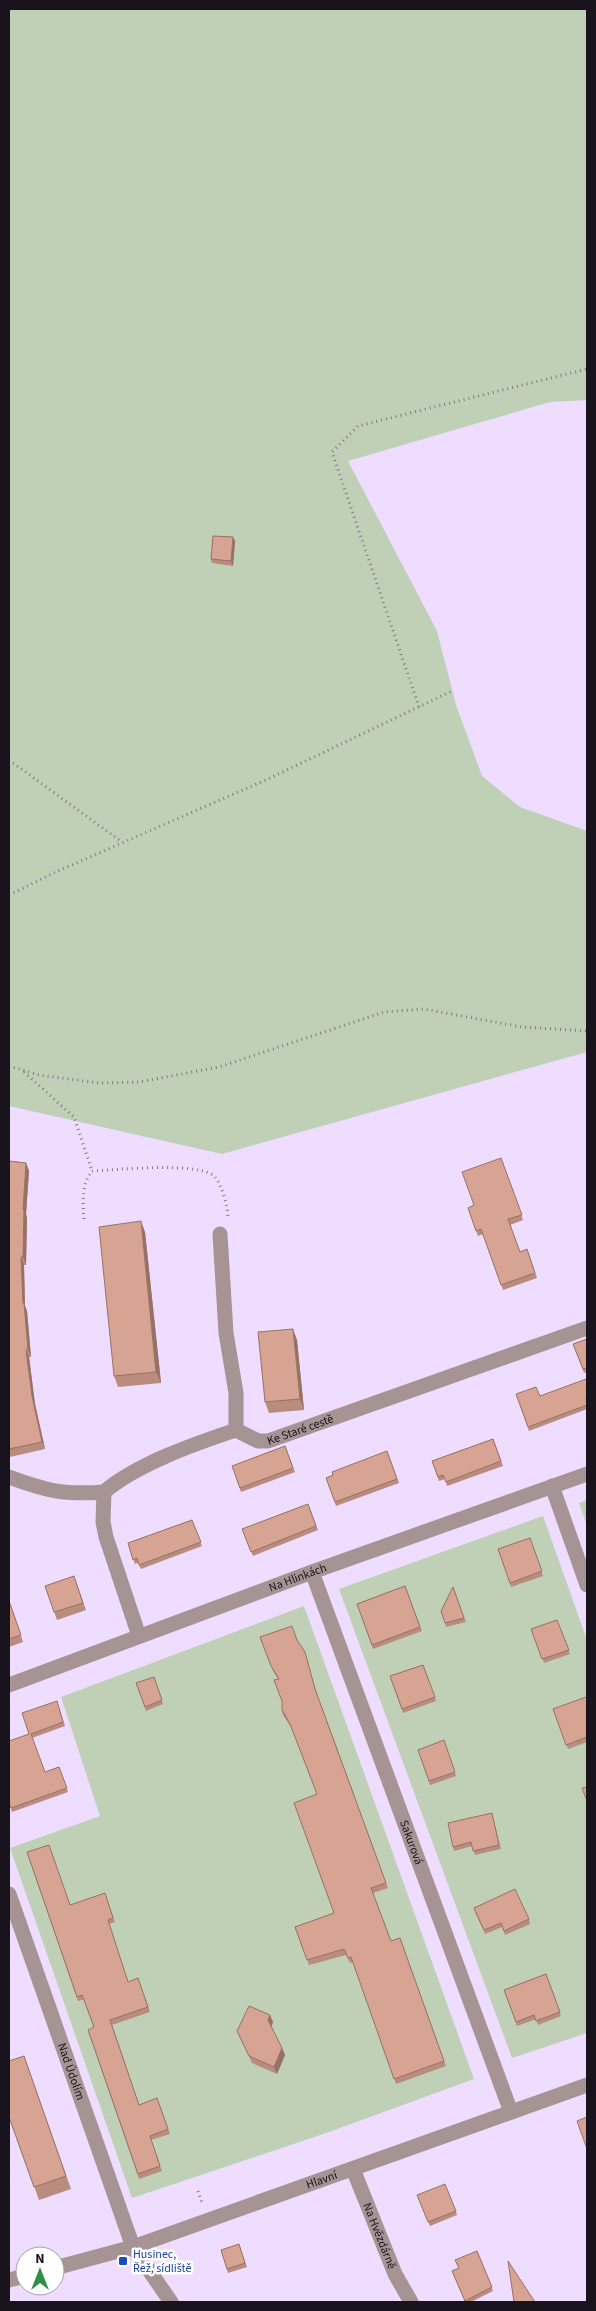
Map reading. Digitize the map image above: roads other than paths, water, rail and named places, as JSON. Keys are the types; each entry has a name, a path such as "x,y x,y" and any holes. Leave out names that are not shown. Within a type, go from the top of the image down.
{"street":[{"path":"9,1477 42,1490 71,1494 104,1492 118,1480 137,1469 236,1430 236,1392 226,1332 220,1234"},
{"name":"Ke Staré cestě","path":"236,1430 258,1441 268,1441 587,1328"},
{"name":"Na Hlinkách","path":"9,1685 312,1572 587,1474"},
{"path":"552,1486 587,1585"},
{"path":"104,1492 103,1522 106,1537 139,1636"},
{"name":"Sakurová","path":"312,1572 511,2112"},
{"name":"Nad Údolím","path":"9,1894 133,2247"},
{"name":"Hlavní","path":"65,2265 133,2247 587,2085"},
{"name":"Na Hvězdárně","path":"353,2169 395,2274 411,2302"},
{"path":"133,2247 171,2302"}],"place":[{"name":"Husinec, Řež, sídliště","path":"123,2261"}]}
